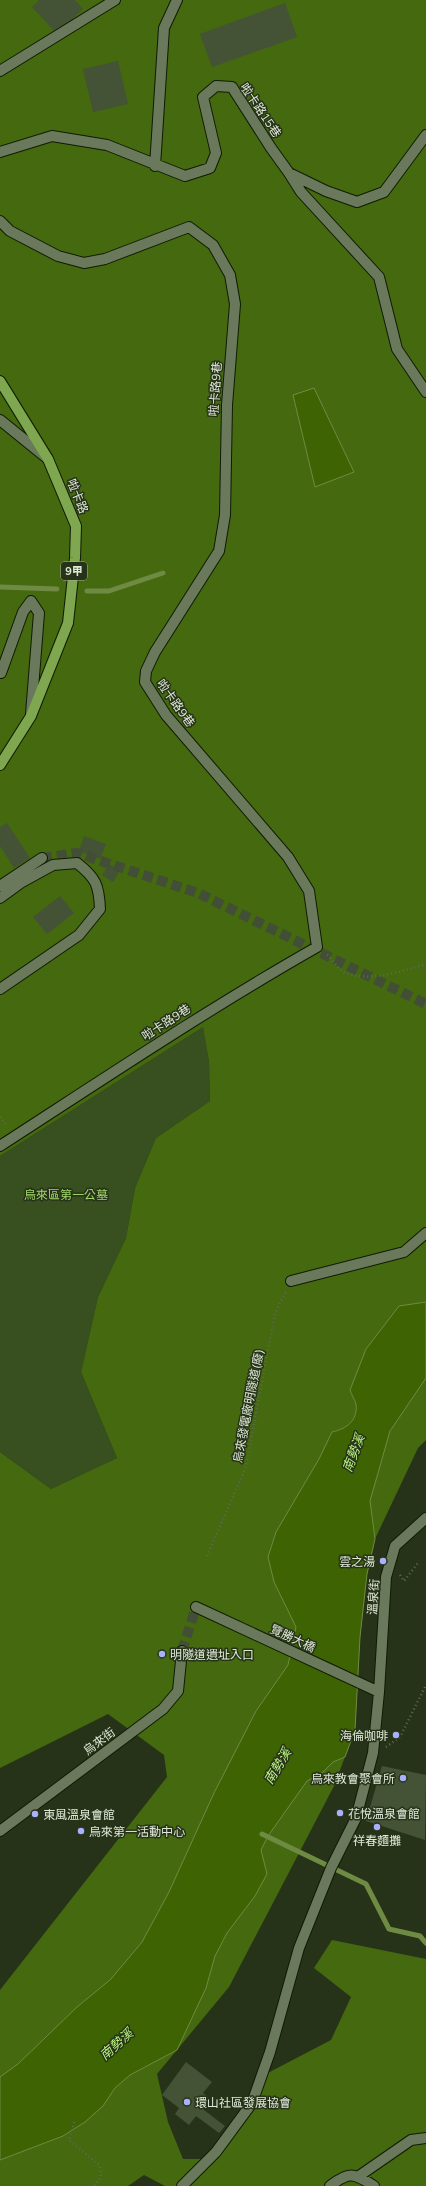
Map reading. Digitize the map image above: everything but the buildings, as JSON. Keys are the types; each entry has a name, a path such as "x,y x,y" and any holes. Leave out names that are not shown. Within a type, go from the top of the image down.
{"main road":[{"name":"啦卡路","path":"0,380 48,459 76,526 75,558 68,623 31,716 0,765"}],"street":[{"path":"0,71 115,0"},
{"path":"155,166 164,28 177,0"},
{"name":"啦卡路15巷","path":"0,152 52,136 107,145 155,166 185,176 210,168 216,153 203,97 216,86 232,87 289,173 326,191 357,202 384,192 426,135"},
{"path":"289,173 301,192 379,277 397,349 426,392"},
{"name":"啦卡路9巷","path":"0,221 10,231 58,256 84,263 105,259 189,227 213,245 230,275 235,304 227,405 225,515 219,552 155,652 146,671 145,682 166,715 288,857 309,891 317,947 245,988 173,1033 0,1146"},
{"path":"0,420 48,459"},
{"path":"1,672 23,612 31,601 39,613 31,716"},
{"path":"0,886 42,858"},
{"path":"0,898 22,882 53,865 77,863 92,875 100,893 100,910 79,935 0,989"},
{"path":"292,1281 404,1252 426,1233"},
{"name":"溫泉街","path":"182,2186 216,2152 252,2104 270,2052 299,1948 330,1868 356,1818 373,1753 379,1692 386,1577 395,1546 426,1518"},
{"name":"覽勝大橋","path":"196,1607 379,1692"},
{"name":"烏來街","path":"0,1831 164,1709 178,1691 182,1652"},
{"path":"359,2176 411,2140 426,2138"},
{"path":"330,2186 343,2176 359,2176 374,2186"}],"path":[{"path":"317,947 344,972 362,976 394,974 426,964"},
{"name":"烏來發電廠明隧道(廢)","path":"207,1556 246,1468 275,1313 292,1281"},
{"path":"391,1561 404,1581 418,1563"},
{"path":"373,1753 391,1745 400,1737 426,1685"},
{"path":"74,2122 70,2140 100,2166 101,2176 94,2186"}],"green space":[{"name":"烏來區第一公墓","path":"203,1027 209,1062 210,1101 156,1138 135,1188 126,1238 98,1297 81,1372 117,1458 51,1489 0,1452 0,1156"}],"shaded area":[{"path":"0,0 426,0 426,1440 418,1448 375,1539 367,1574 360,1637 355,1730 334,1786 229,1987 157,2074 168,2122 183,2159 217,2159 262,2076 331,2040 351,1997 314,1968 332,1940 426,1959 426,2186 165,2186 144,2175 128,2186 0,2186 0,1990 167,1777 164,1755 108,1714 0,1768 0,1452 51,1489 117,1458 81,1372 98,1297 126,1238 135,1188 156,1138 210,1101 209,1062 203,1027 0,1156"}],"water":[{"path":"314,388 354,472 315,487 293,395"},
{"name":"南勢溪","path":"426,1302 426,1378 390,1431 370,1501 375,1539 367,1574 360,1637 355,1730 345,1757 333,1762 323,1772 307,1781 268,1836 261,1850 267,1874 255,1896 227,1933 215,1956 206,1988 177,2050 130,2075 115,2088 103,2106 85,2122 63,2136 0,2160 0,2077 18,2064 77,2007 111,1979 142,1942 169,1892 214,1793 256,1711 288,1665 296,1627 274,1582 268,1557 276,1532 319,1459 332,1432 342,1429 353,1420 356,1404 350,1390 366,1349 399,1306"}],"waterway":[{"path":"87,591 109,591 163,573"},
{"path":"0,587 57,589"},
{"path":"262,1834 366,1884 389,1929 420,1936 426,1943"}],"tunnel":[{"path":"42,858 77,853 198,893 426,1004"},
{"path":"182,1651 196,1607"}],"place":[{"name":"雲之湯","path":"383,1561"},
{"name":"明隧道遺址入口","path":"162,1654"},
{"name":"海倫咖啡","path":"396,1735"},
{"name":"烏來教會聚會所","path":"403,1778"},
{"name":"花悅溫泉會館","path":"340,1813"},
{"name":"東風溫泉會館","path":"35,1814"},
{"name":"祥春麵攤","path":"377,1827"},
{"name":"烏來第一活動中心","path":"81,1831"},
{"name":"環山社區發展協會","path":"187,2102"}]}
